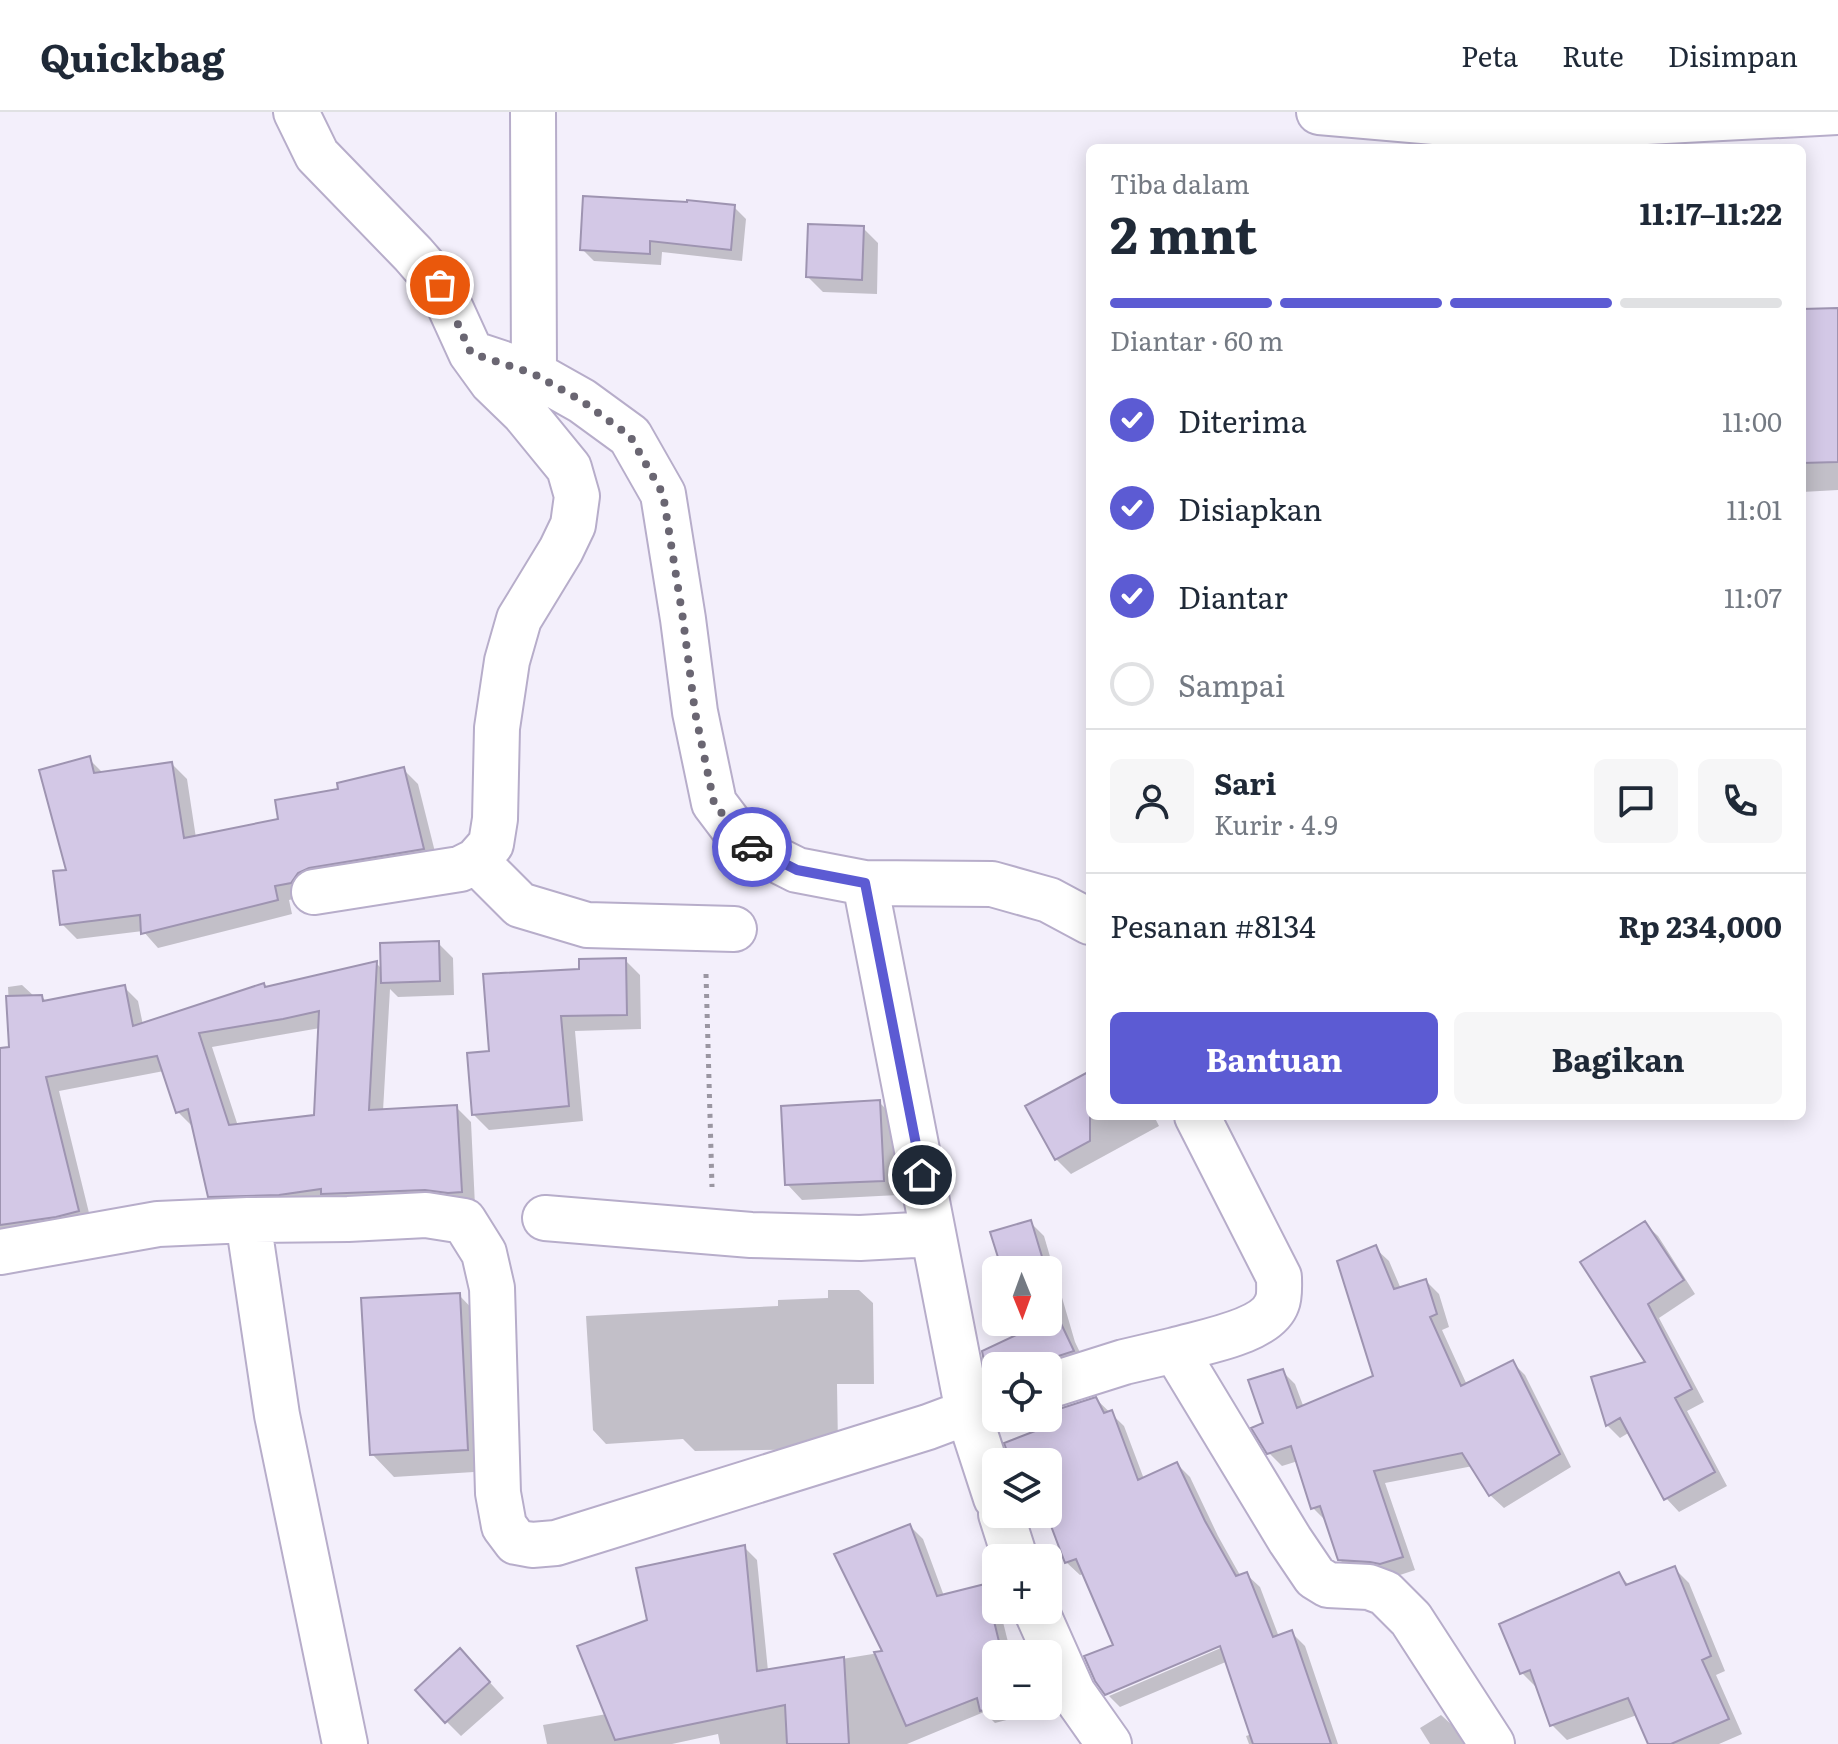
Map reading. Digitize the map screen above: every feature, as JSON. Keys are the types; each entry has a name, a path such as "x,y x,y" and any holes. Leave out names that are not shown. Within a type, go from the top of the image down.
{"street":[{"path":"296,112 317,155 440,285 471,353 492,382 524,413 569,468 577,496 573,525 519,619 507,661 497,728 495,819 491,844 476,861 460,869 314,892"},
{"path":"533,112 534,374"},
{"path":"1319,112 1515,129 1838,112"},
{"path":"471,353 534,374 582,401 630,436 663,494 695,712 714,803 745,844 797,870 865,883 992,884 1049,900 1086,920"},
{"path":"476,861 520,905 587,925 720,928"},
{"path":"0,1252 158,1224 426,1215 464,1221 484,1253 492,1288 498,1493 504,1526 516,1542 532,1545 556,1543 928,1427 982,1407 933,1234 865,883"},
{"path":"1062,1381 1244,1330 1266,1318 1277,1303 1279,1277 1199,1120"},
{"path":"545,1218 751,1235 860,1238 933,1234"},
{"path":"248,1220 277,1415 345,1744"},
{"path":"1175,1350 1315,1577 1328,1585 1369,1587 1385,1593 1411,1619 1492,1744"},
{"path":"1042,1624 1073,1693 1109,1744"}],"path":[{"path":"714,1232 720,928"}],"building":[{"path":"583,196 735,205 731,250 650,241 650,254 580,250"},
{"path":"808,224 864,226 862,280 806,277"},
{"path":"1838,308 1838,462 1806,463 1806,309"},
{"path":"90,756 94,773 172,762 184,838 278,819 275,800 338,789 337,783 404,767 424,849 309,868 298,873 291,883 275,886 278,900 141,934 140,915 60,925 53,871 66,870 39,770"},
{"path":"439,941 440,981 381,983 380,943"},
{"path":"626,958 627,1015 561,1016 569,1106 472,1115 467,1053 489,1051 483,974 579,969 579,959"},
{"path":"377,961 369,1110 457,1105 462,1192 425,1190 321,1194 321,1189 279,1195 208,1197 188,1109 176,1113 157,1056 46,1077 79,1211 0,1225 0,1048 9,1047 6,996 42,995 43,1001 125,985 133,1026 264,983 265,987","holes":["319,1011 314,1115 229,1125 199,1033"]},
{"path":"1086,1073 1086,1120 1090,1120 1090,1141 1055,1160 1025,1106"},
{"path":"880,1100 884,1181 785,1185 781,1106"},
{"path":"1031,1220 1042,1256 998,1256 990,1232"},
{"path":"1645,1221 1684,1280 1648,1304 1692,1389 1675,1398 1715,1472 1664,1500 1620,1418 1606,1426 1591,1377 1645,1362 1580,1262"},
{"path":"1376,1245 1394,1289 1426,1279 1437,1314 1430,1317 1461,1386 1513,1360 1560,1454 1489,1496 1462,1453 1374,1471 1403,1557 1380,1564 1338,1560 1320,1506 1311,1509 1291,1446 1267,1454 1251,1428 1263,1423 1248,1380 1283,1369 1297,1408 1373,1376 1337,1261"},
{"path":"460,1293 468,1450 370,1455 361,1298"},
{"path":"1062,1326 1074,1351 1062,1355 1062,1352 982,1351 1014,1336 1062,1336"},
{"path":"1096,1397 1104,1413 1112,1410 1138,1480 1177,1462 1236,1576 1247,1572 1273,1637 1292,1630 1331,1744 1253,1744 1220,1646 1105,1695 1084,1656 1113,1645 1076,1559 1065,1563 1062,1544 1058,1544 1052,1528 1062,1528 1062,1448 1006,1448 1004,1443 1032,1432 1062,1432 1062,1408"},
{"path":"910,1524 937,1596 982,1585 982,1624 995,1624 999,1640 982,1640 982,1710 977,1698 906,1726 874,1652 882,1651 834,1554"},
{"path":"745,1545 757,1671 844,1657 849,1744 787,1744 785,1705 615,1740 577,1646 647,1620 636,1568"},
{"path":"1675,1566 1711,1656 1702,1660 1729,1719 1671,1744 1648,1744 1628,1698 1550,1726 1530,1670 1520,1674 1499,1624 1619,1572 1626,1585"},
{"path":"460,1648 490,1682 445,1723 415,1690"}],"way so far":[{"path":"440,285 471,353 534,374 582,401 630,436 663,494 695,712 714,803 745,844 752,847"}],"route":[{"path":"752,847 797,870 865,883 922,1175"}]}
